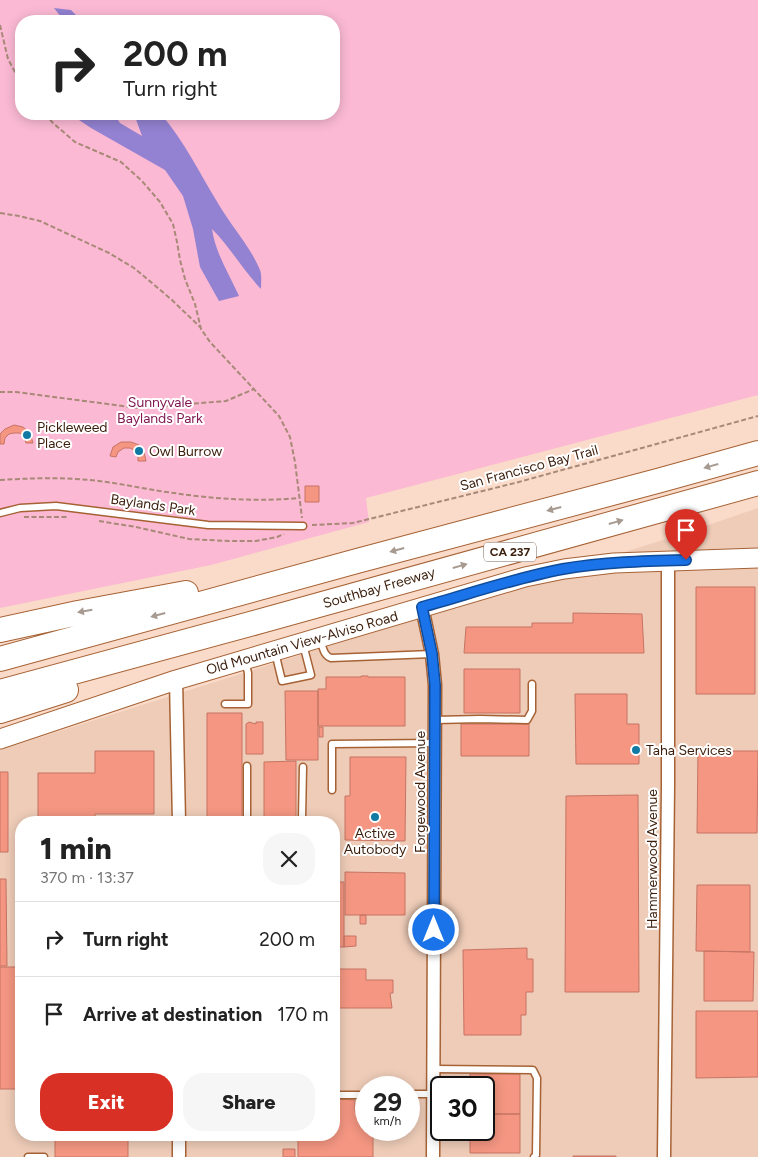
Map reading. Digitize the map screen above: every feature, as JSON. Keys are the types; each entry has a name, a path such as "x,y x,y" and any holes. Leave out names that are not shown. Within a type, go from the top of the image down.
{"highway":[{"name":"CA 237","path":"0,659 758,453"},
{"name":"Southbay Freeway","path":"0,692 758,483"},
{"path":"0,630 78,613 357,561"},
{"path":"0,711 133,668 261,621"}],"street":[{"name":"Old Mountain View-Alviso Road","path":"0,739 176,680 525,577 564,569 614,563 758,558"},
{"name":"Hammerwood Avenue","path":"664,1157 668,794 668,560"},
{"name":"Forgewood Avenue","path":"422,607 432,654 435,685 434,1076"},
{"path":"176,680 179,816"},
{"path":"179,1141 179,1157"},
{"name":"Forgewood Avenue","path":"434,1141 434,1157"}],"lane":[{"name":"Baylands Park","path":"0,512 20,508 56,506 208,525 303,526"},
{"path":"275,651 282,682 311,675 311,640"},
{"path":"311,640 328,657 332,658 432,654"},
{"path":"225,704 248,704 248,673 245,660"},
{"path":"435,720 527,720 532,711 532,684"},
{"path":"332,790 332,744 435,743"},
{"path":"247,766 247,816"},
{"path":"302,816 303,767"},
{"path":"434,1069 533,1070 537,1078 536,1155 534,1157"},
{"path":"340,1095 355,1095"},
{"path":"28,1157 44,1157"}],"path":[{"path":"0,25 8,59 15,72"},
{"path":"50,120 75,142 121,162 142,181 160,202 173,224 185,279 202,329"},
{"path":"0,213 40,221 109,253 134,268 172,300 202,329 210,342 280,416 290,437 303,526 277,538 229,541 189,539 136,527 97,521"},
{"path":"0,392 16,392 138,408 226,401 254,389"},
{"name":"San Francisco Bay Trail","path":"303,526 353,523 525,480 758,416"},
{"path":"0,480 69,479 99,481 207,497 274,500 299,498"},
{"path":"23,517 70,517"}],"shaded area":[{"path":"54,8 71,10 76,15 59,15"},
{"path":"79,120 118,120 142,136 136,120 166,120 185,147 224,213 256,261 261,272 261,289 212,229 219,255 239,296 219,301 200,267 193,229 183,196 165,170"},
{"path":"758,508 758,1157 0,1157 0,750 688,532"}],"green space":[{"name":"Sunnyvale Baylands Park","path":"0,0 758,0 758,395 366,498 369,522 211,565 0,608"}],"building":[{"name":"Pickleweed Place","path":"14,425 23,427 30,433 33,443 26,443 20,433 14,433 9,434 5,438 4,444 0,444 0,434 5,429"},
{"name":"Owl Burrow","path":"121,442 131,442 139,445 144,452 146,461 138,461 138,455 130,448 124,448 118,452 116,457 110,456 113,447"},
{"path":"305,486 319,486 319,502 305,502"},
{"path":"696,587 755,587 755,694 696,694"},
{"path":"573,613 642,614 644,653 464,653 466,627 532,627 532,623 573,623"},
{"path":"464,669 520,669 520,713 464,713"},
{"path":"326,677 405,677 405,726 318,726 318,689 326,689"},
{"path":"285,691 318,691 318,760 286,760"},
{"path":"575,694 627,694 627,724 639,724 639,764 576,764"},
{"path":"207,713 242,713 242,816 207,816"},
{"path":"249,722 256,724 256,722 263,722 263,754 246,754 246,724"},
{"path":"461,724 529,724 529,756 461,756"},
{"path":"319,727 323,727 323,737 319,737"},
{"path":"95,751 154,751 154,814 38,816 38,773 95,773"},
{"path":"698,751 758,751 757,833 697,833"},
{"path":"350,757 406,757 405,841 345,840 345,796 350,796"},
{"path":"296,761 296,816 264,816 264,762"},
{"path":"0,772 8,772 8,852 0,852"},
{"path":"638,795 639,992 565,992 566,796"},
{"path":"345,872 405,873 405,915 345,915"},
{"path":"0,879 6,879 7,966 0,966"},
{"path":"340,882 344,882 344,947 340,947"},
{"path":"697,885 750,885 750,952 696,951"},
{"path":"360,915 366,915 366,924 360,924"},
{"path":"344,936 356,936 356,946 344,947"},
{"path":"527,948 527,959 533,959 533,992 526,992 526,1015 521,1015 521,1035 464,1035 463,950"},
{"path":"704,951 754,952 753,1001 704,1001"},
{"path":"0,967 15,967 15,1089 0,1089"},
{"path":"340,969 366,969 366,980 393,980 393,993 390,993 392,1008 340,1008"},
{"path":"696,1011 758,1011 758,1077 696,1078"},
{"path":"470,1074 520,1074 520,1114 495,1114 495,1076 470,1076"},
{"path":"340,1099 355,1100 355,1141 373,1141 373,1157 298,1157 298,1141 340,1141"},
{"path":"495,1114 520,1114 520,1153 470,1153 470,1141 495,1141"},
{"path":"55,1141 128,1141 128,1157 55,1157"},
{"path":"283,1149 295,1149 295,1157 283,1157"},
{"path":"616,1156 616,1157 573,1157"}],"place":[{"name":"Pickleweed Place","path":"27,435"},
{"name":"Owl Burrow","path":"139,451"},
{"name":"Taha Services","path":"636,750"},
{"name":"Active Autobody","path":"375,817"}],"route":[{"path":"434,930 435,685 432,654 422,607 525,577 564,569 614,563 686,560"}]}
